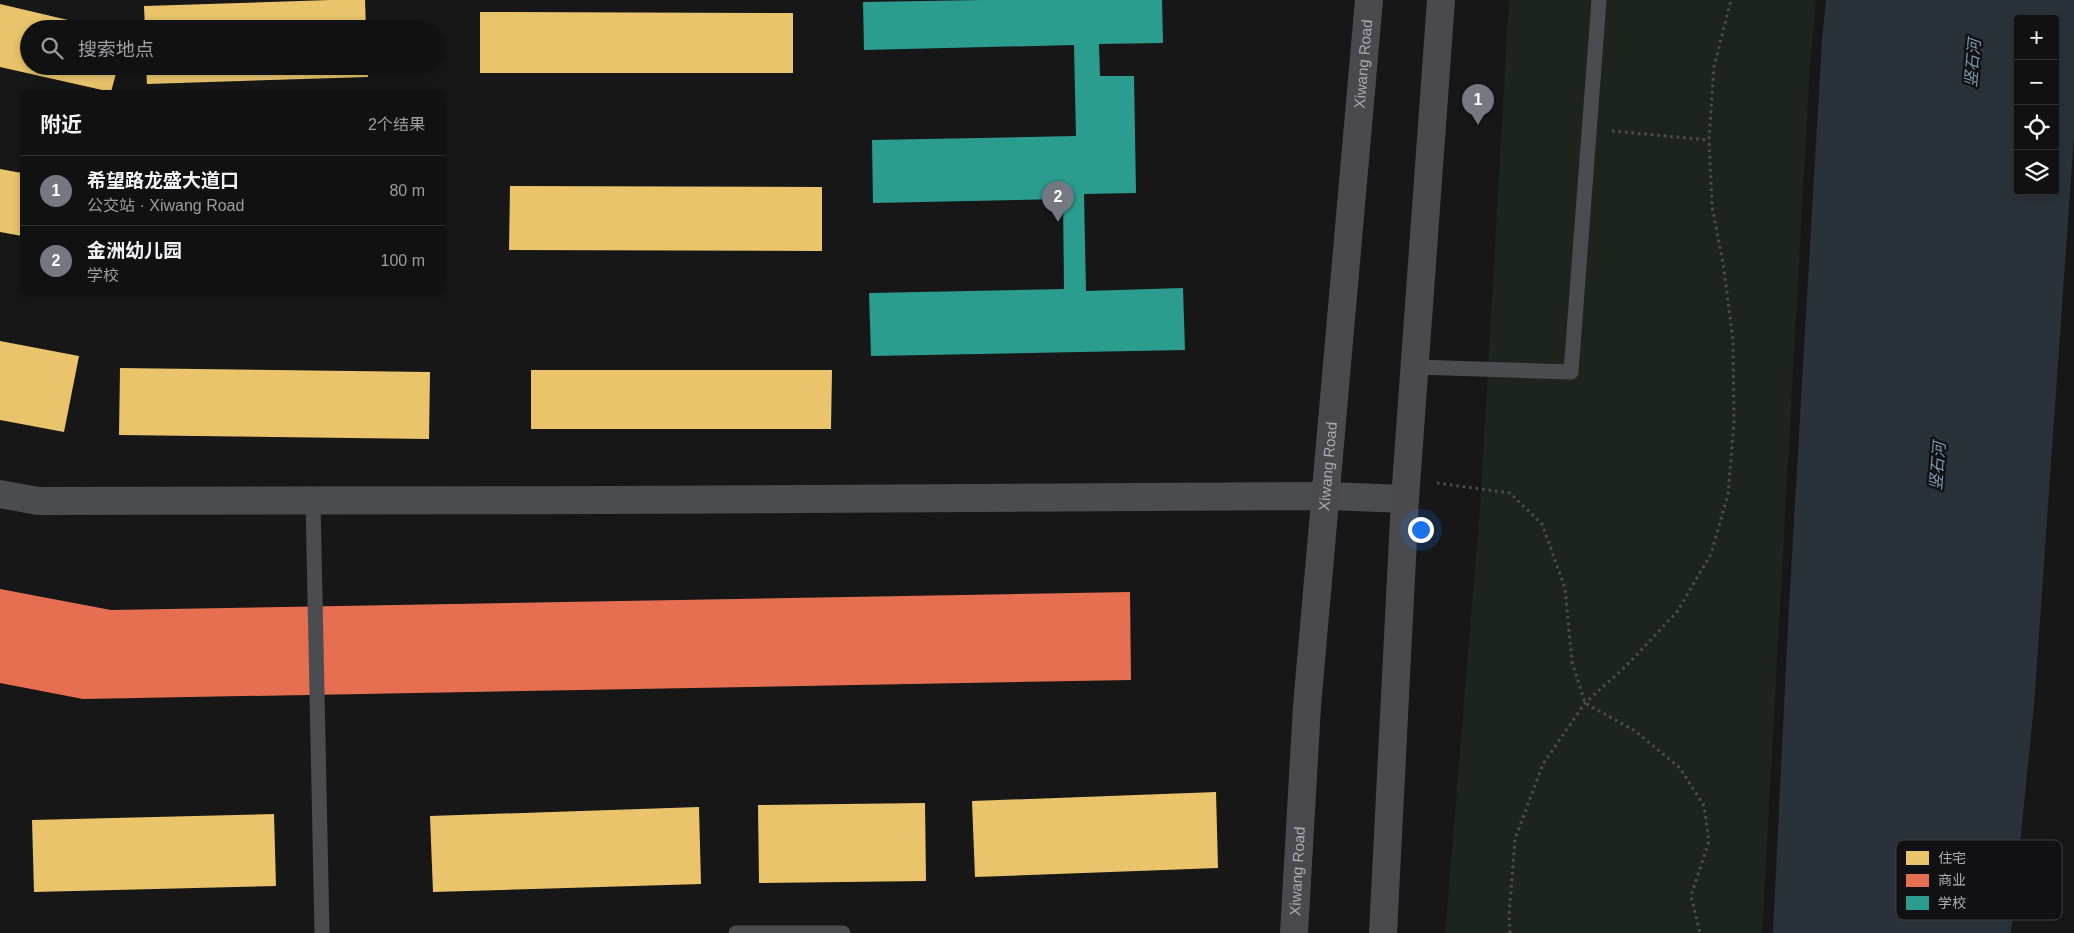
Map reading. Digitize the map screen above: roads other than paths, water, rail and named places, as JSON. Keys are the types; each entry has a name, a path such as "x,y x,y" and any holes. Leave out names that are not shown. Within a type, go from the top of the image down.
{"main road":[{"name":"Xiwang Road","path":"1294,933 1307,706 1369,0"},
{"path":"1383,933 1406,489 1441,0"}],"street":[{"path":"0,494 38,501 1326,496 1406,489"}],"lane":[{"path":"1415,367 1571,372 1599,0"},
{"path":"313,500 322,933"},
{"path":"736,933 843,933"}],"water":[{"name":"竖石河","path":"1826,0 2074,0 2074,135 2034,705 2020,840 1896,840 1896,920 2012,920 2011,933 1773,933 1788,625 1822,40"}],"place":[{"name":"希望路龙盛大道口","path":"1478,125"},
{"name":"金洲幼儿园","path":"1058,222"}]}
